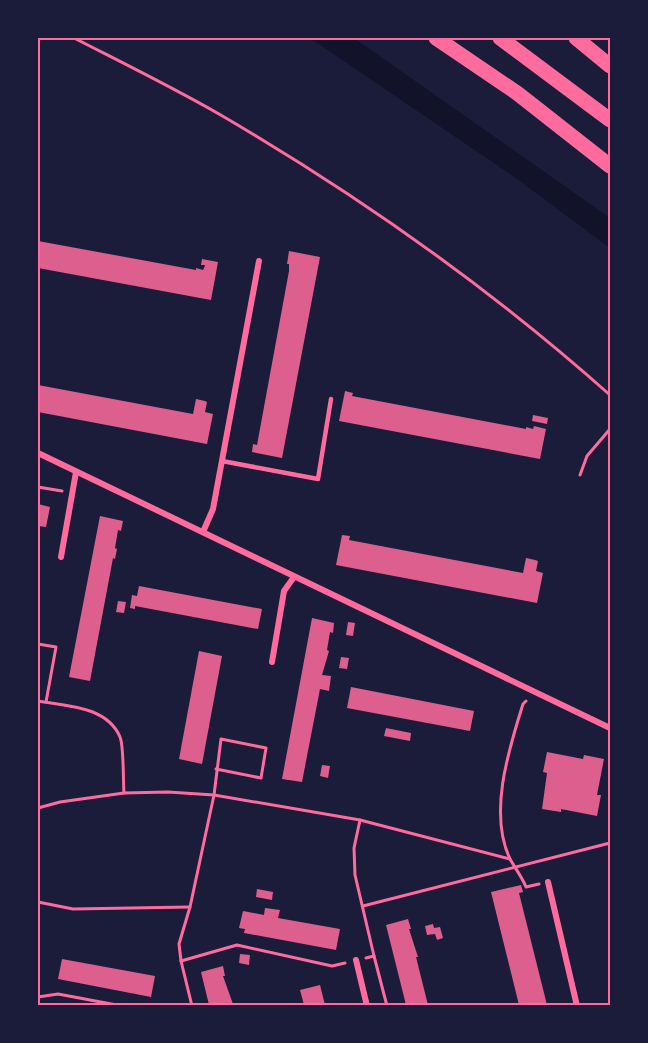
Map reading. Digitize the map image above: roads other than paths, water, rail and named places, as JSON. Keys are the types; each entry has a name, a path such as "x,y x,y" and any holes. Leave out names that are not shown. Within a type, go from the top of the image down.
{"highway":[{"path":"436,38 517,93 610,166"},
{"path":"500,38 610,120"},
{"path":"576,38 610,66"}],"street":[{"path":"203,532 213,509 259,261"},
{"path":"38,453 610,728"},
{"path":"61,557 76,472"},
{"path":"272,662 284,591 294,577"},
{"path":"548,882 577,1005"},
{"path":"356,960 367,1005"}],"lane":[{"path":"222,461 318,479 331,399"}]}
